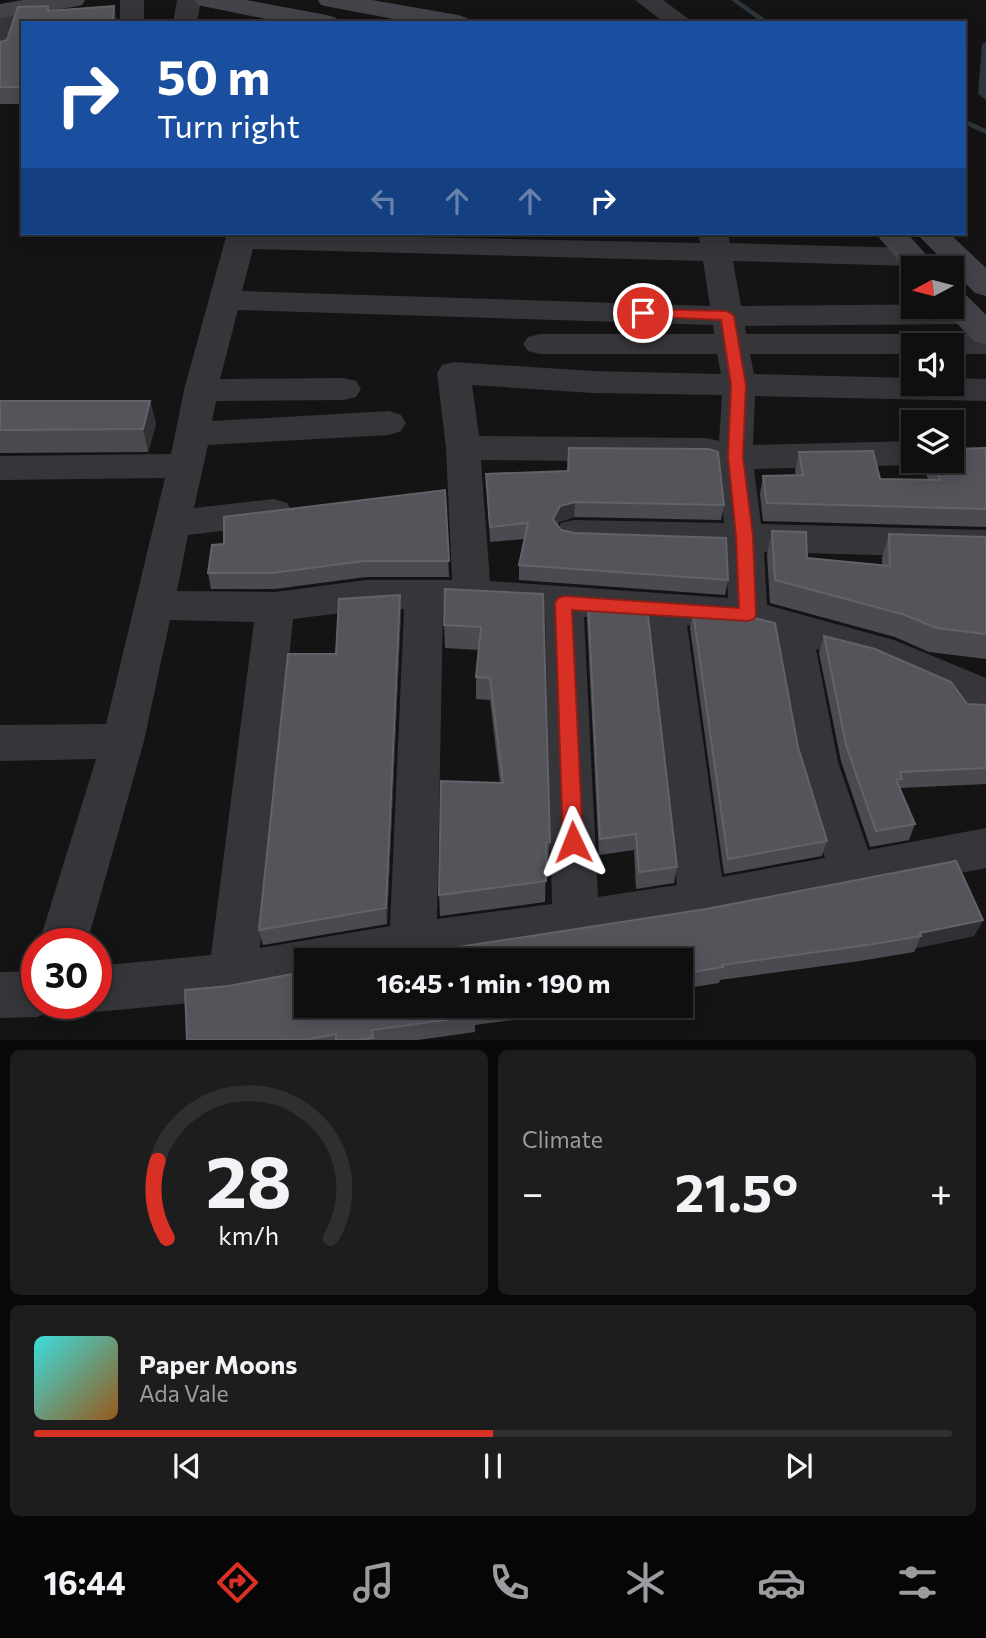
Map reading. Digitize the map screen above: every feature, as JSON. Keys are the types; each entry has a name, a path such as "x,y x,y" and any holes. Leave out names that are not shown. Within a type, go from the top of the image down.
{"street":[{"path":"0,50 4,5 71,0 69,21"},
{"path":"132,0 132,21"},
{"path":"185,21 189,0"},
{"path":"207,0 297,20"},
{"path":"330,0 447,21"},
{"path":"647,0 679,21"},
{"path":"893,235 986,286"},
{"path":"67,928 123,741 190,450 201,390 241,236 714,242 922,252"},
{"path":"714,242 739,385 735,457 744,536 748,615"},
{"path":"225,300 729,330"},
{"path":"539,344 729,330 975,324"},
{"path":"472,594 453,489 463,448 454,373 593,382 986,390"},
{"path":"201,390 344,388"},
{"path":"0,468 190,450 389,423"},
{"path":"463,448 707,450 735,457 901,453"},
{"path":"173,524 306,508"},
{"path":"574,533 986,544"},
{"path":"413,944 424,594"},
{"path":"154,605 275,607 366,595 472,594 748,615 880,651 955,681 986,697"},
{"path":"564,603 576,922"},
{"path":"233,976 275,607"},
{"path":"664,610 702,902"},
{"path":"792,627 817,762 853,874"},
{"path":"0,743 123,741"},
{"path":"391,948 702,902 986,848"},
{"path":"112,987 233,976 294,965"},
{"path":"0,995 21,994"}],"building":[{"path":"48,6 48,11 114,6 113,21 21,21 21,87 0,87 0,42 7,40 18,7"},
{"path":"0,401 150,401 143,429 0,430"},
{"path":"569,448 709,449 718,452 724,505 575,502 560,506 553,519 561,530 575,533 726,538 728,580 519,565 528,523 490,527 486,474 568,471"},
{"path":"986,448 986,509 767,503 763,476 803,475 799,452 873,451 880,479 940,480 938,473 964,473 964,449"},
{"path":"445,490 449,561 364,561 272,573 208,573 212,545 224,544 224,517"},
{"path":"772,531 806,532 807,558 890,566 889,534 986,537 986,634 937,628 902,614 775,580"},
{"path":"445,589 543,594 550,842 546,843 546,881 439,895 441,781 503,783 490,678 476,677 481,627 444,625"},
{"path":"400,595 386,908 259,930 288,654 336,654 339,599"},
{"path":"588,602 647,607 677,867 639,872 636,834 600,839"},
{"path":"693,612 751,617 775,623 798,747 827,841 728,859"},
{"path":"824,636 875,649 951,682 967,704 986,705 986,768 900,772 902,779 896,780 915,824 876,831 846,745"},
{"path":"956,861 983,920 920,933 921,936 722,965 723,967 693,972 693,948 452,948 706,909"},
{"path":"294,974 294,1018 460,1018 372,1030 373,1038 358,1040 336,1040 336,1034 305,1040 187,1040 185,990 229,986"}],"waterway":[{"path":"734,0 765,21"},
{"path":"986,44 982,94 986,98"},
{"path":"966,122 986,132"}],"route":[{"path":"573,842 564,603 748,615 744,536 735,457 739,385 727,316 643,313"}]}
